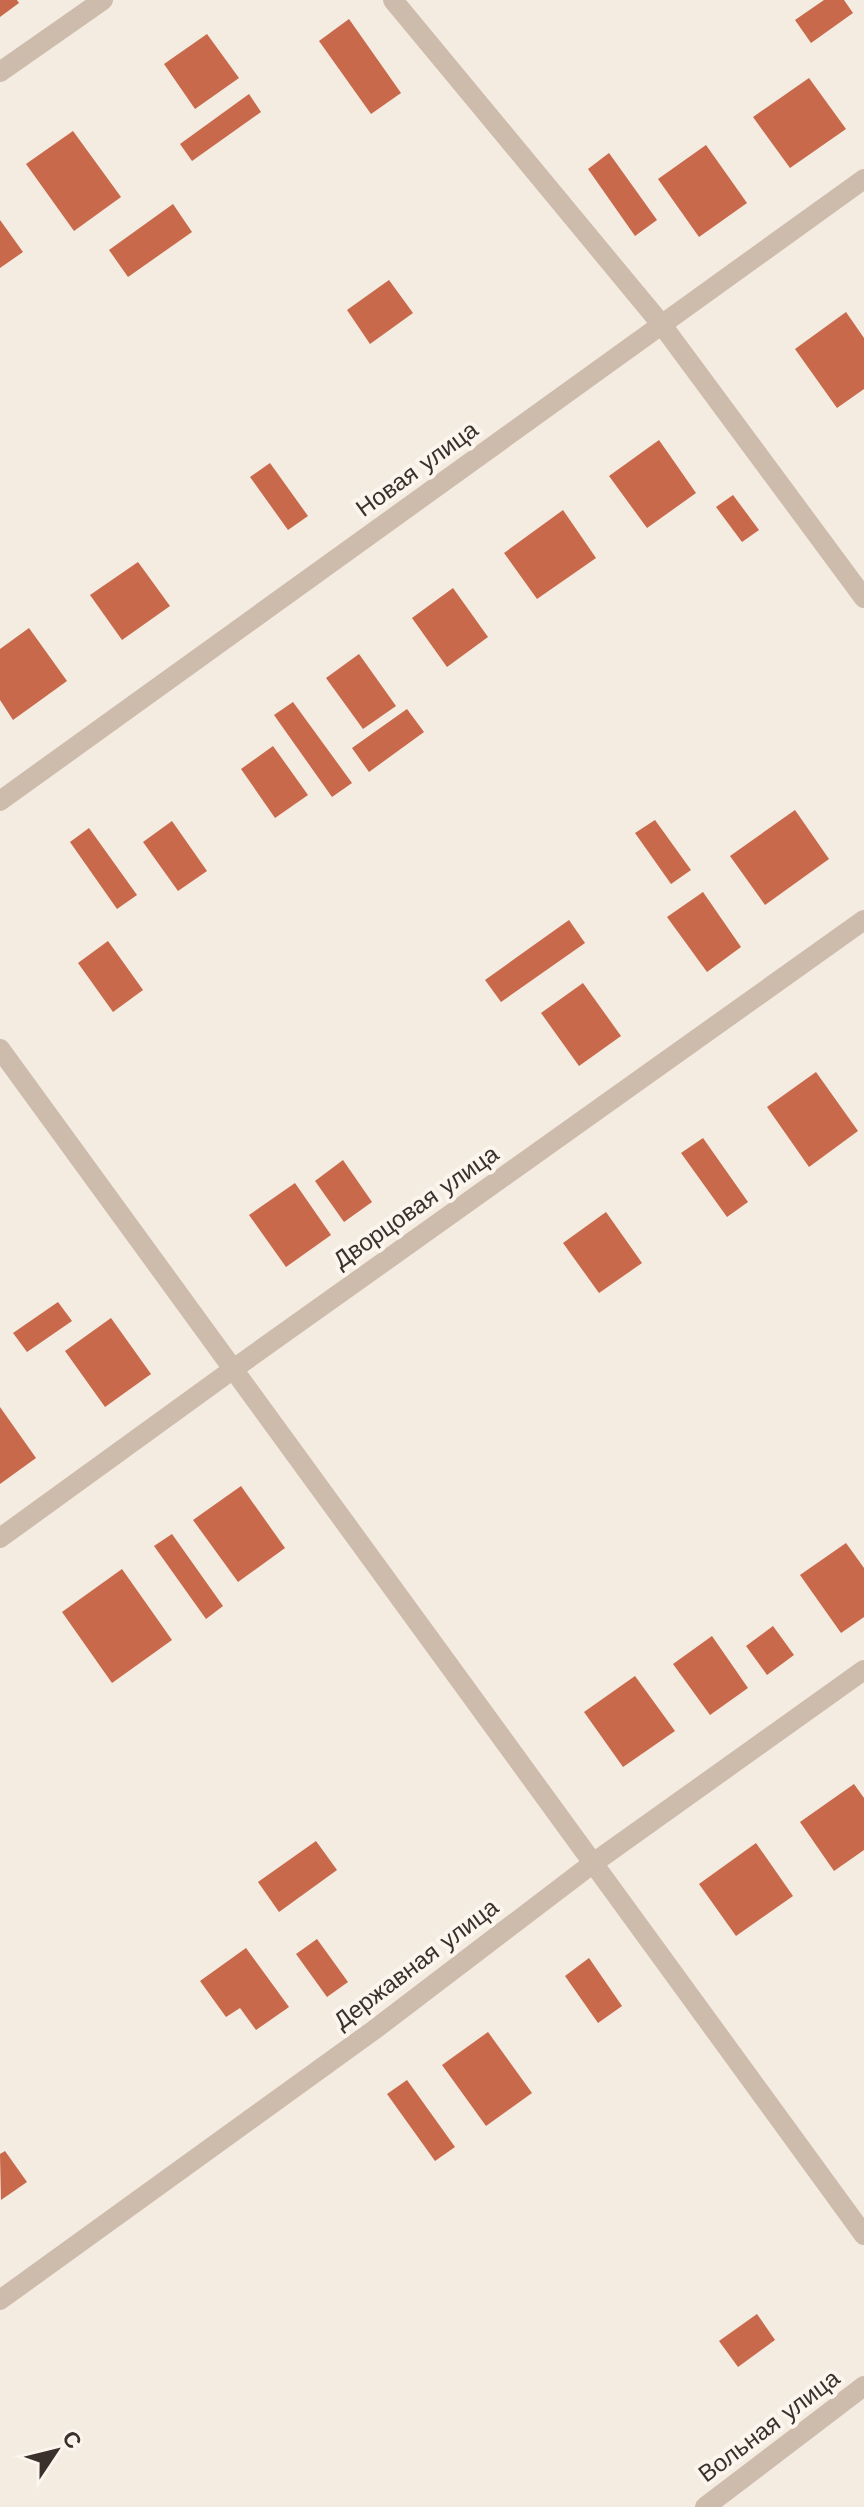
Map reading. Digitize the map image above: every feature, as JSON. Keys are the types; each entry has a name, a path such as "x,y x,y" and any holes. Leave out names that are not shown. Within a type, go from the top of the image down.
{"street":[{"path":"0,72 103,0"},
{"path":"393,0 662,325 864,598"},
{"name":"Новая улица","path":"0,801 864,179"},
{"name":"Дворцовая улица","path":"0,1538 864,920"},
{"path":"0,1049 864,2235"},
{"name":"Державная улица","path":"0,2300 374,2030 592,1864 864,1670"},
{"name":"Вольная улица","path":"705,2507 864,2386"}],"building":[{"path":"0,0 17,0 19,3 0,17"},
{"path":"824,0 844,0 853,13 811,43 795,20"},
{"path":"349,19 401,93 371,114 319,41"},
{"path":"207,34 239,78 195,109 164,64"},
{"path":"809,78 846,129 790,168 753,117"},
{"path":"249,94 261,112 192,161 180,144"},
{"path":"73,131 121,197 74,231 26,164"},
{"path":"706,145 747,203 699,237 658,179"},
{"path":"609,153 657,220 635,236 588,169"},
{"path":"173,204 192,232 128,277 109,250"},
{"path":"0,220 23,252 0,268"},
{"path":"389,280 413,313 370,344 347,310"},
{"path":"846,312 864,338 864,389 837,408 795,349"},
{"path":"659,440 696,493 647,528 609,476"},
{"path":"270,463 308,516 288,530 250,477"},
{"path":"733,495 759,530 742,542 716,507"},
{"path":"563,510 596,558 537,599 504,553"},
{"path":"138,562 170,606 122,640 90,595"},
{"path":"453,588 488,637 447,667 412,618"},
{"path":"29,628 67,681 13,720 0,700 0,649"},
{"path":"359,654 396,706 363,729 326,678"},
{"path":"293,702 352,783 332,797 274,715"},
{"path":"407,709 424,732 369,772 352,748"},
{"path":"273,746 308,795 275,818 241,769"},
{"path":"795,810 829,859 765,905 730,856"},
{"path":"655,820 691,870 671,884 635,833"},
{"path":"172,821 207,871 178,891 143,842"},
{"path":"89,828 137,895 117,909 70,842"},
{"path":"703,892 741,947 707,972 667,917"},
{"path":"569,920 585,943 501,1002 485,980"},
{"path":"108,941 143,990 113,1012 78,963"},
{"path":"583,983 621,1036 579,1066 541,1013"},
{"path":"816,1072 858,1131 809,1167 767,1107"},
{"path":"703,1138 748,1202 727,1217 681,1153"},
{"path":"343,1160 372,1202 344,1222 315,1181"},
{"path":"295,1183 331,1235 286,1267 249,1215"},
{"path":"606,1212 642,1263 599,1293 563,1243"},
{"path":"58,1302 72,1321 27,1352 13,1333"},
{"path":"111,1318 151,1374 105,1407 65,1351"},
{"path":"0,1407 36,1458 0,1484"},
{"path":"241,1486 285,1548 238,1582 193,1520"},
{"path":"172,1534 223,1606 206,1619 154,1546"},
{"path":"846,1543 864,1568 864,1617 841,1633 800,1575"},
{"path":"122,1569 172,1640 112,1683 62,1612"},
{"path":"773,1626 794,1655 767,1675 746,1646"},
{"path":"712,1636 748,1688 710,1715 673,1664"},
{"path":"635,1676 675,1731 623,1767 584,1712"},
{"path":"854,1784 864,1798 864,1850 834,1871 800,1822"},
{"path":"316,1841 337,1870 279,1912 258,1882"},
{"path":"756,1843 793,1896 736,1936 699,1884"},
{"path":"317,1939 348,1982 327,1997 296,1954"},
{"path":"246,1948 289,2007 256,2030 240,2008 226,2017 200,1981"},
{"path":"589,1958 622,2006 598,2023 565,1976"},
{"path":"488,2032 532,2093 486,2126 442,2065"},
{"path":"407,2080 455,2147 435,2161 387,2094"},
{"path":"5,2151 27,2182 1,2200 0,2154"},
{"path":"757,2314 775,2340 738,2367 719,2341"}]}
